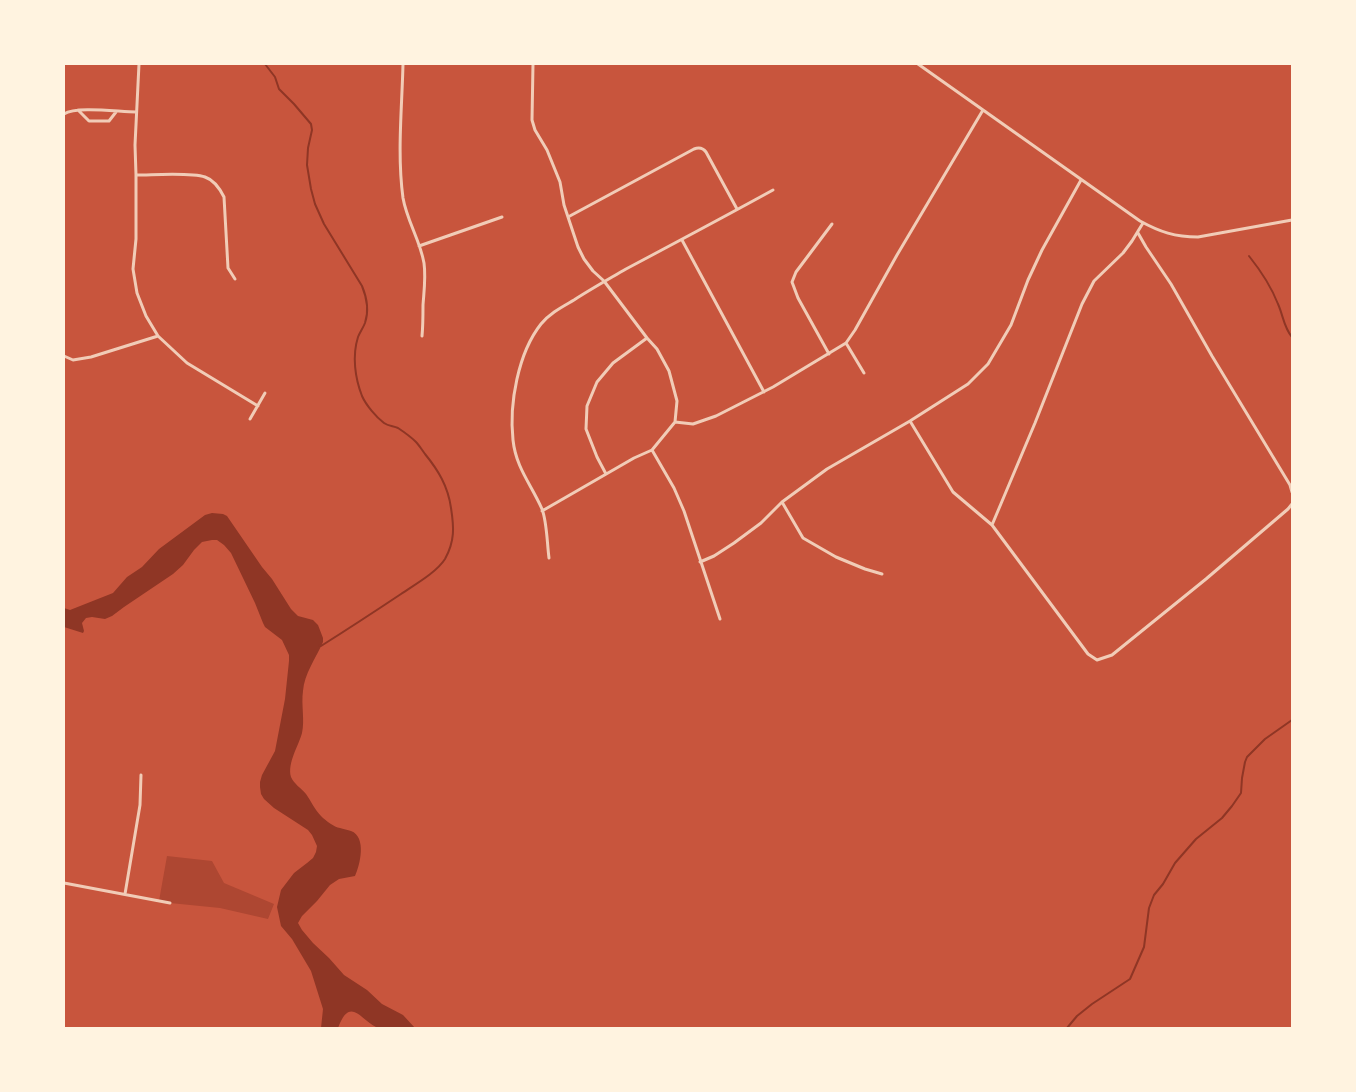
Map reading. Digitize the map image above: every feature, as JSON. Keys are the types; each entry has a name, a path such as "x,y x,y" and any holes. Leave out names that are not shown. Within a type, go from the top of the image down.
{"street":[{"path":"139,64 135,145 136,239 133,269 137,294 146,316 158,336 187,363 258,406"},
{"path":"403,64 400,153 403,199 424,263 422,336"},
{"path":"533,64 532,120 535,130 547,150 559,177 564,205 578,247 593,271 604,281 657,349 669,371 677,402 675,422 652,450 634,458 542,511"},
{"path":"918,64 1081,180 1154,229 1170,235 1184,237 1214,234 1292,220"},
{"path":"64,114 78,110 136,112"},
{"path":"78,110 89,121 109,121 116,112"},
{"path":"675,422 693,424 716,416 764,392 846,343 983,110"},
{"path":"568,217 698,148 704,149 706,152 737,209"},
{"path":"136,175 206,177 219,187 224,197 228,268 235,279"},
{"path":"700,562 714,556 734,543 761,523 782,502 827,469 910,421 968,384 988,364 1011,325 1042,250 1081,180"},
{"path":"549,558 542,511 524,477 515,451 512,420 516,385 526,348 533,336 552,314 604,281 773,190"},
{"path":"419,246 502,217"},
{"path":"992,525 1082,304 1094,281 1123,253 1143,223"},
{"path":"829,354 798,298 792,282 796,272 832,224"},
{"path":"1138,232 1171,284 1290,485 1292,492"},
{"path":"682,240 764,392"},
{"path":"64,356 73,360 92,357 158,336"},
{"path":"606,474 586,430 587,406 597,382 613,363 647,338"},
{"path":"846,343 864,373"},
{"path":"250,419 265,393"},
{"path":"910,421 953,492 992,525 1088,654 1097,660 1112,655 1206,579 1292,504"},
{"path":"652,450 674,488 684,511 720,619"},
{"path":"782,502 803,538 836,558 882,574"},
{"path":"125,894 140,805 141,775"},
{"path":"64,884 170,903"}],"shaded area":[{"path":"212,513 227,516 291,609 298,616 313,620 318,625 323,638 304,685 303,728 290,772 296,784 306,794 323,818 330,824 356,834 361,845 361,852 355,876 339,879 330,885 298,923 313,943 344,975 367,990 382,1004 403,1015 415,1028 379,1028 356,1012 351,1012 342,1018 338,1028 321,1028 323,1009 311,971 292,939 281,926 277,907 281,890 294,873 313,858 317,846 308,830 274,808 264,799 260,787 262,775 275,751 285,699 289,655 282,640 265,627 231,553 224,545 217,540 202,542 173,574 112,616 105,619 86,618 82,623 83,633 64,627 64,608 70,610 113,593 127,577 142,567 159,549 205,515"},
{"path":"167,856 212,861 224,883 274,904 268,919 220,908 159,901"}],"waterway":[{"path":"265,64 275,77 279,89 311,124 312,130 307,165 315,204 324,224 362,286 365,295 367,304 366,318 356,344 355,359 356,374 362,396 378,418 410,436 430,460 445,485 450,500 453,521 451,546 445,559 431,574 351,627 321,646 319,645"},
{"path":"1249,256 1262,273 1272,291 1280,308 1285,326 1292,337"},
{"path":"1067,1028 1077,1016 1092,1004 1130,979 1144,947 1149,908 1154,895 1175,863 1196,839 1222,818 1241,793 1247,757 1265,739 1292,720"}]}
